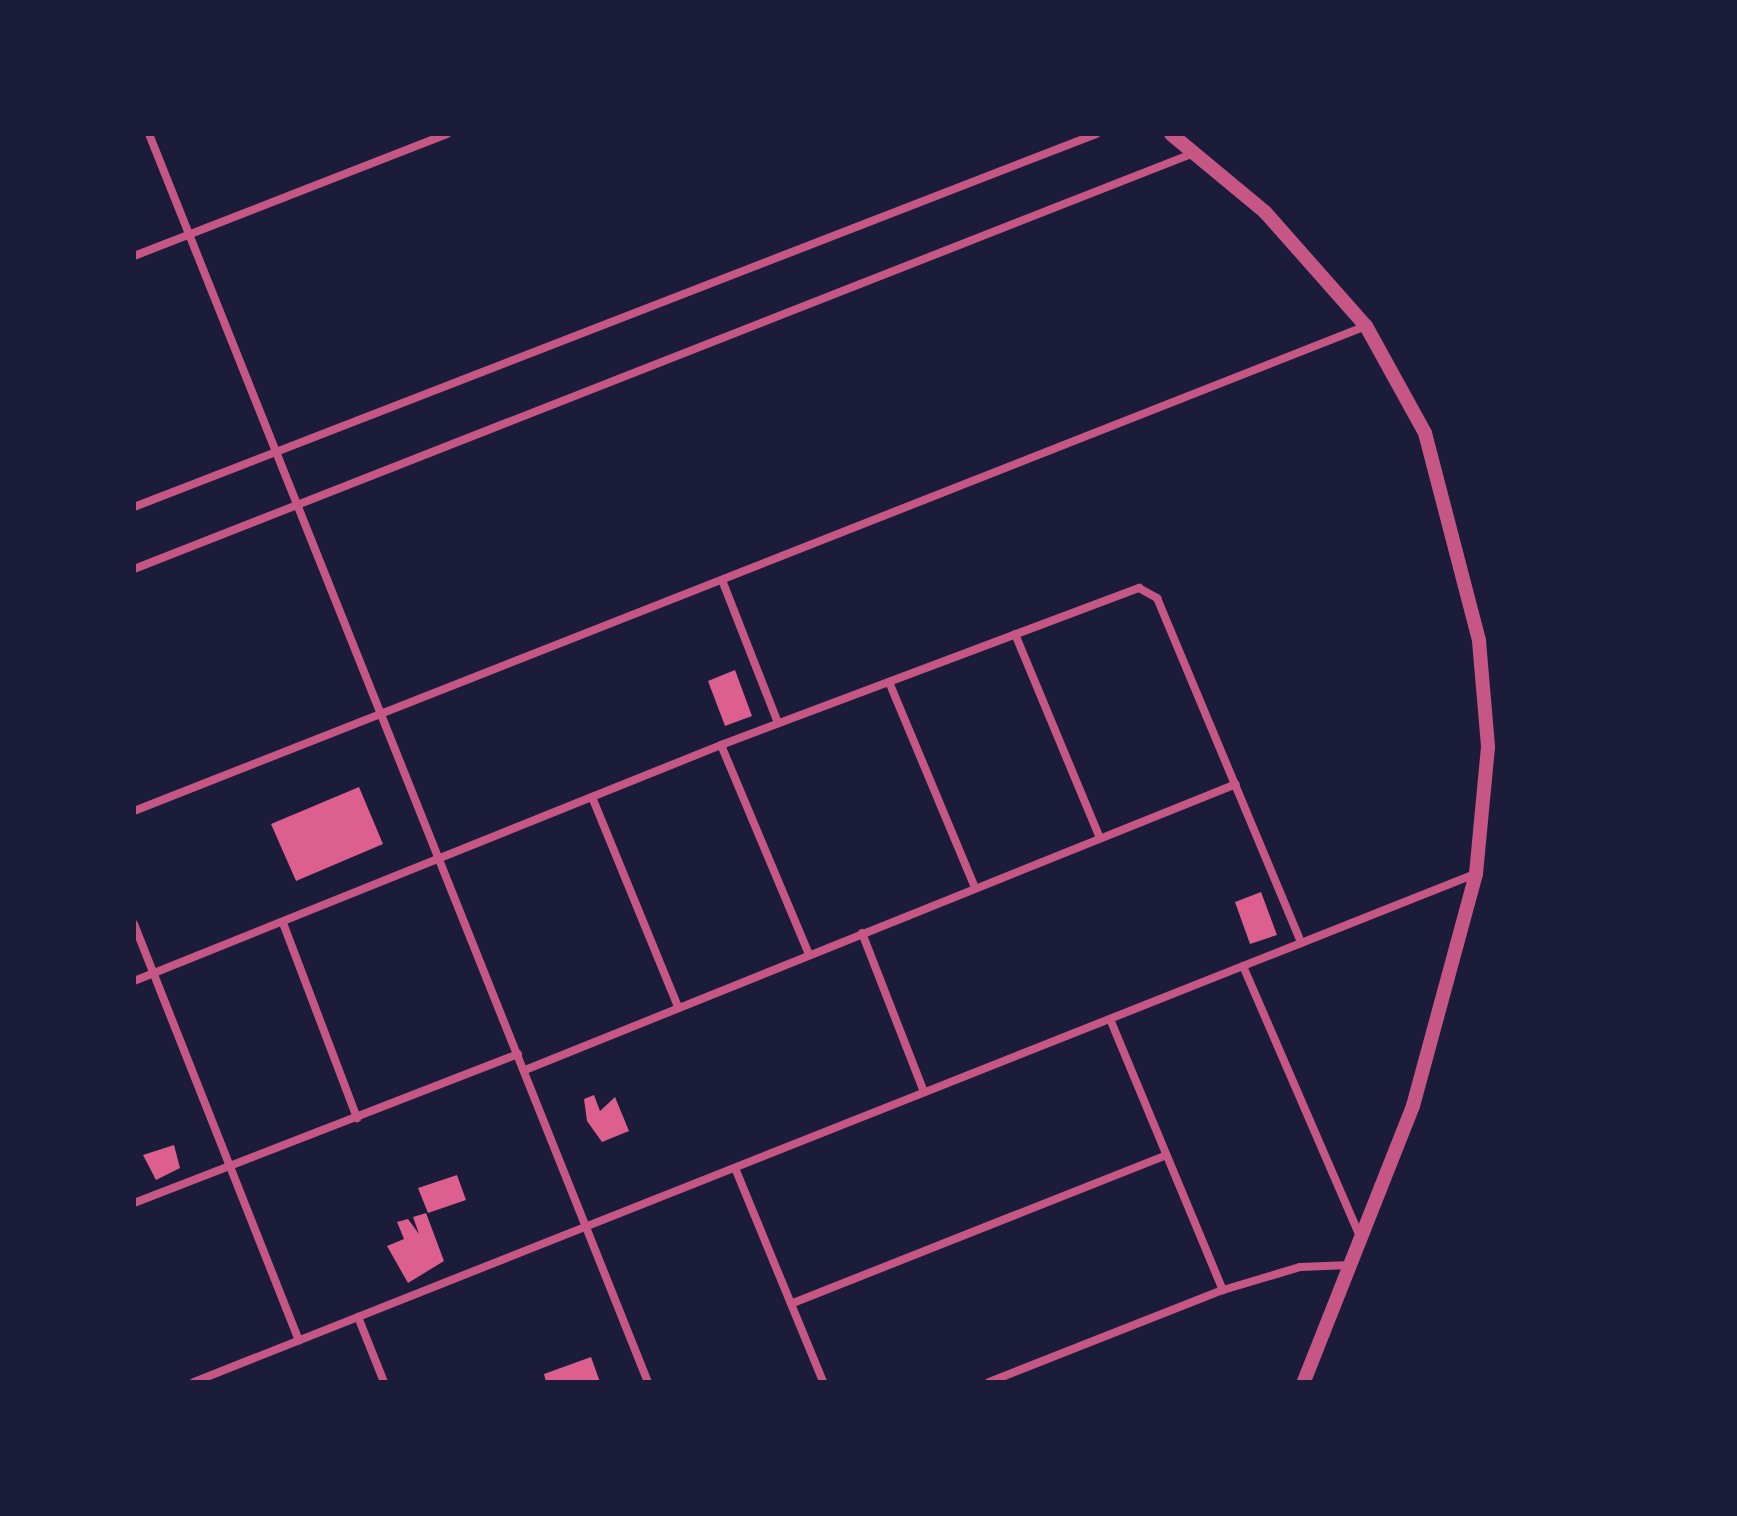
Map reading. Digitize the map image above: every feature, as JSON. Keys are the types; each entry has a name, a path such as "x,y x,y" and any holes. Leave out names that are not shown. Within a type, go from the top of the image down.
{"street":[{"path":"149,134 273,453 383,714 648,1382"},
{"path":"134,256 447,134"},
{"path":"134,507 1096,134"},
{"path":"1171,134 1265,212 1366,326 1425,433 1479,641 1488,747 1476,874 1413,1106 1364,1244 1304,1382"},
{"path":"134,569 1194,153"},
{"path":"134,811 1366,326"},
{"path":"722,580 778,723"},
{"path":"134,981 721,745 1015,634 1149,588 1236,784 1301,943"},
{"path":"1015,634 1100,838"},
{"path":"889,682 975,888"},
{"path":"721,745 809,954"},
{"path":"525,1070 1236,784"},
{"path":"592,797 678,1007"},
{"path":"194,1382 1476,874"},
{"path":"283,923 357,1118"},
{"path":"134,924 299,1341"},
{"path":"862,933 924,1092"},
{"path":"1243,966 1364,1244"},
{"path":"1110,1019 1223,1290"},
{"path":"134,1203 518,1054"},
{"path":"793,1303 1166,1155"},
{"path":"735,1168 823,1382"},
{"path":"989,1382 1223,1290 1300,1267 1355,1265"},
{"path":"358,1317 384,1382"}],"building":[{"path":"735,670 752,716 725,726 708,681"},
{"path":"359,787 383,844 296,881 271,824"},
{"path":"1261,892 1277,935 1250,944 1235,902"},
{"path":"594,1095 600,1111 615,1097 629,1131 602,1142 587,1121 584,1099"},
{"path":"174,1145 180,1168 156,1180 143,1155"},
{"path":"457,1175 466,1200 428,1213 418,1188"},
{"path":"426,1213 444,1261 408,1283 387,1246 404,1239 397,1222 408,1219 419,1234 413,1217"},
{"path":"591,1357 600,1382 546,1382 544,1374"}]}
